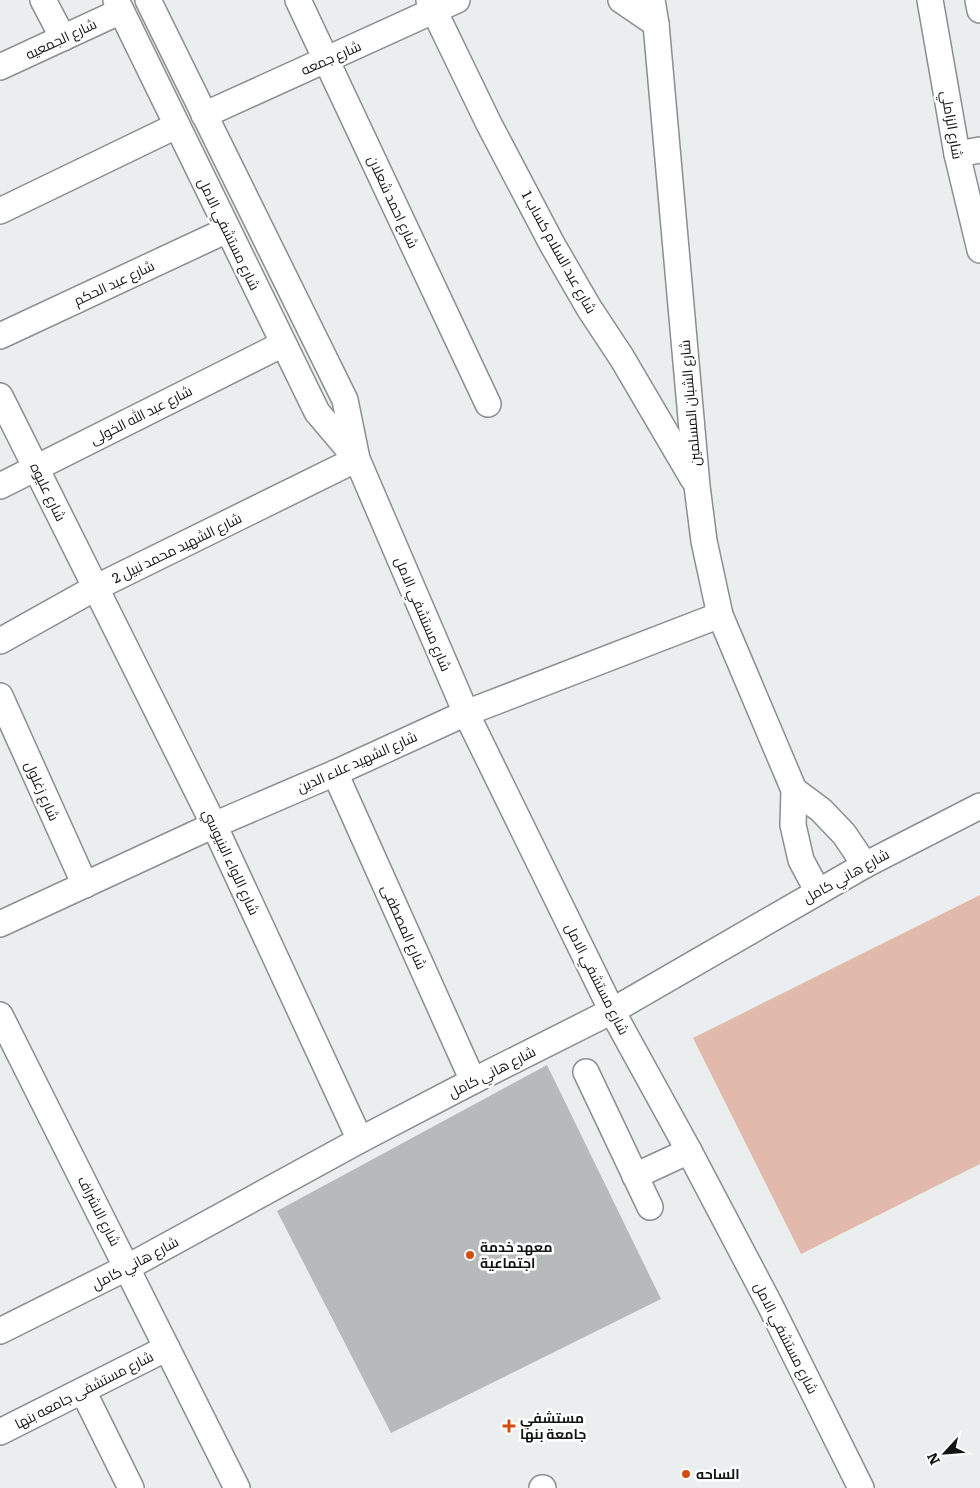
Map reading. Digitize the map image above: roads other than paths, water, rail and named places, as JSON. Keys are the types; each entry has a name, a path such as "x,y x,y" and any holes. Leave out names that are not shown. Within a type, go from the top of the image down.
{"street":[{"path":"44,0 63,38"},
{"name":"شارع مستشفي الامل","path":"148,0 345,400 356,459 466,713 612,1011 689,1151 770,1305 861,1488"},
{"name":"شارع احمد شعلان","path":"298,0 488,404"},
{"name":"شارع جمعه","path":"204,115 326,60 431,6 457,0"},
{"path":"621,0 654,12"},
{"name":"شارع الزاملي","path":"930,0 968,152 980,250"},
{"path":"978,0 980,10"},
{"name":"شارع الجمعيه","path":"1,63 63,38 119,5"},
{"name":"شارع مستشفي الامل","path":"119,5 282,344 317,412 356,459"},
{"name":"شارع عبد السلام كساب 1","path":"431,6 489,124 552,244 697,486"},
{"name":"شارع الشبان المسلمين","path":"654,12 697,486 704,541 720,615 794,790 794,825 801,860 818,892"},
{"path":"0,211 176,126"},
{"name":"شارع عبد الحكم","path":"0,336 228,230"},
{"name":"شارع عبد الله الخولى","path":"0,486 282,344"},
{"name":"شارع عليوه","path":"0,396 95,588"},
{"name":"شارع الشهيد محمد نبيل 2","path":"0,641 95,588 356,459"},
{"name":"شارع اللواء البنيوسي","path":"95,588 214,825 360,1140"},
{"name":"شارع الشهيد علاء الدين","path":"0,924 214,825 335,773 466,713 720,615"},
{"name":"شارع زغلول","path":"0,696 85,885"},
{"name":"شارع المصطفى","path":"335,773 473,1081"},
{"name":"شارع الشبان المسلمين","path":"794,790 827,816 844,834 865,864"},
{"name":"شارع هاني كامل","path":"0,1331 128,1267 360,1140 612,1011 865,864 980,806"},
{"name":"شارع الاشراف","path":"0,1015 128,1267 237,1488"},
{"path":"586,1072 650,1207"},
{"path":"636,1176 689,1151"},
{"name":"شارع مستشفى جامعه بنها","path":"0,1432 167,1348"},
{"path":"83,1391 131,1488"}],"place":[{"name":"معهد خدمة اجتماعية","path":"470,1255"},
{"name":"مستشفي جامعة بنها","path":"509,1426"},
{"name":"الساحه","path":"686,1474"}]}
